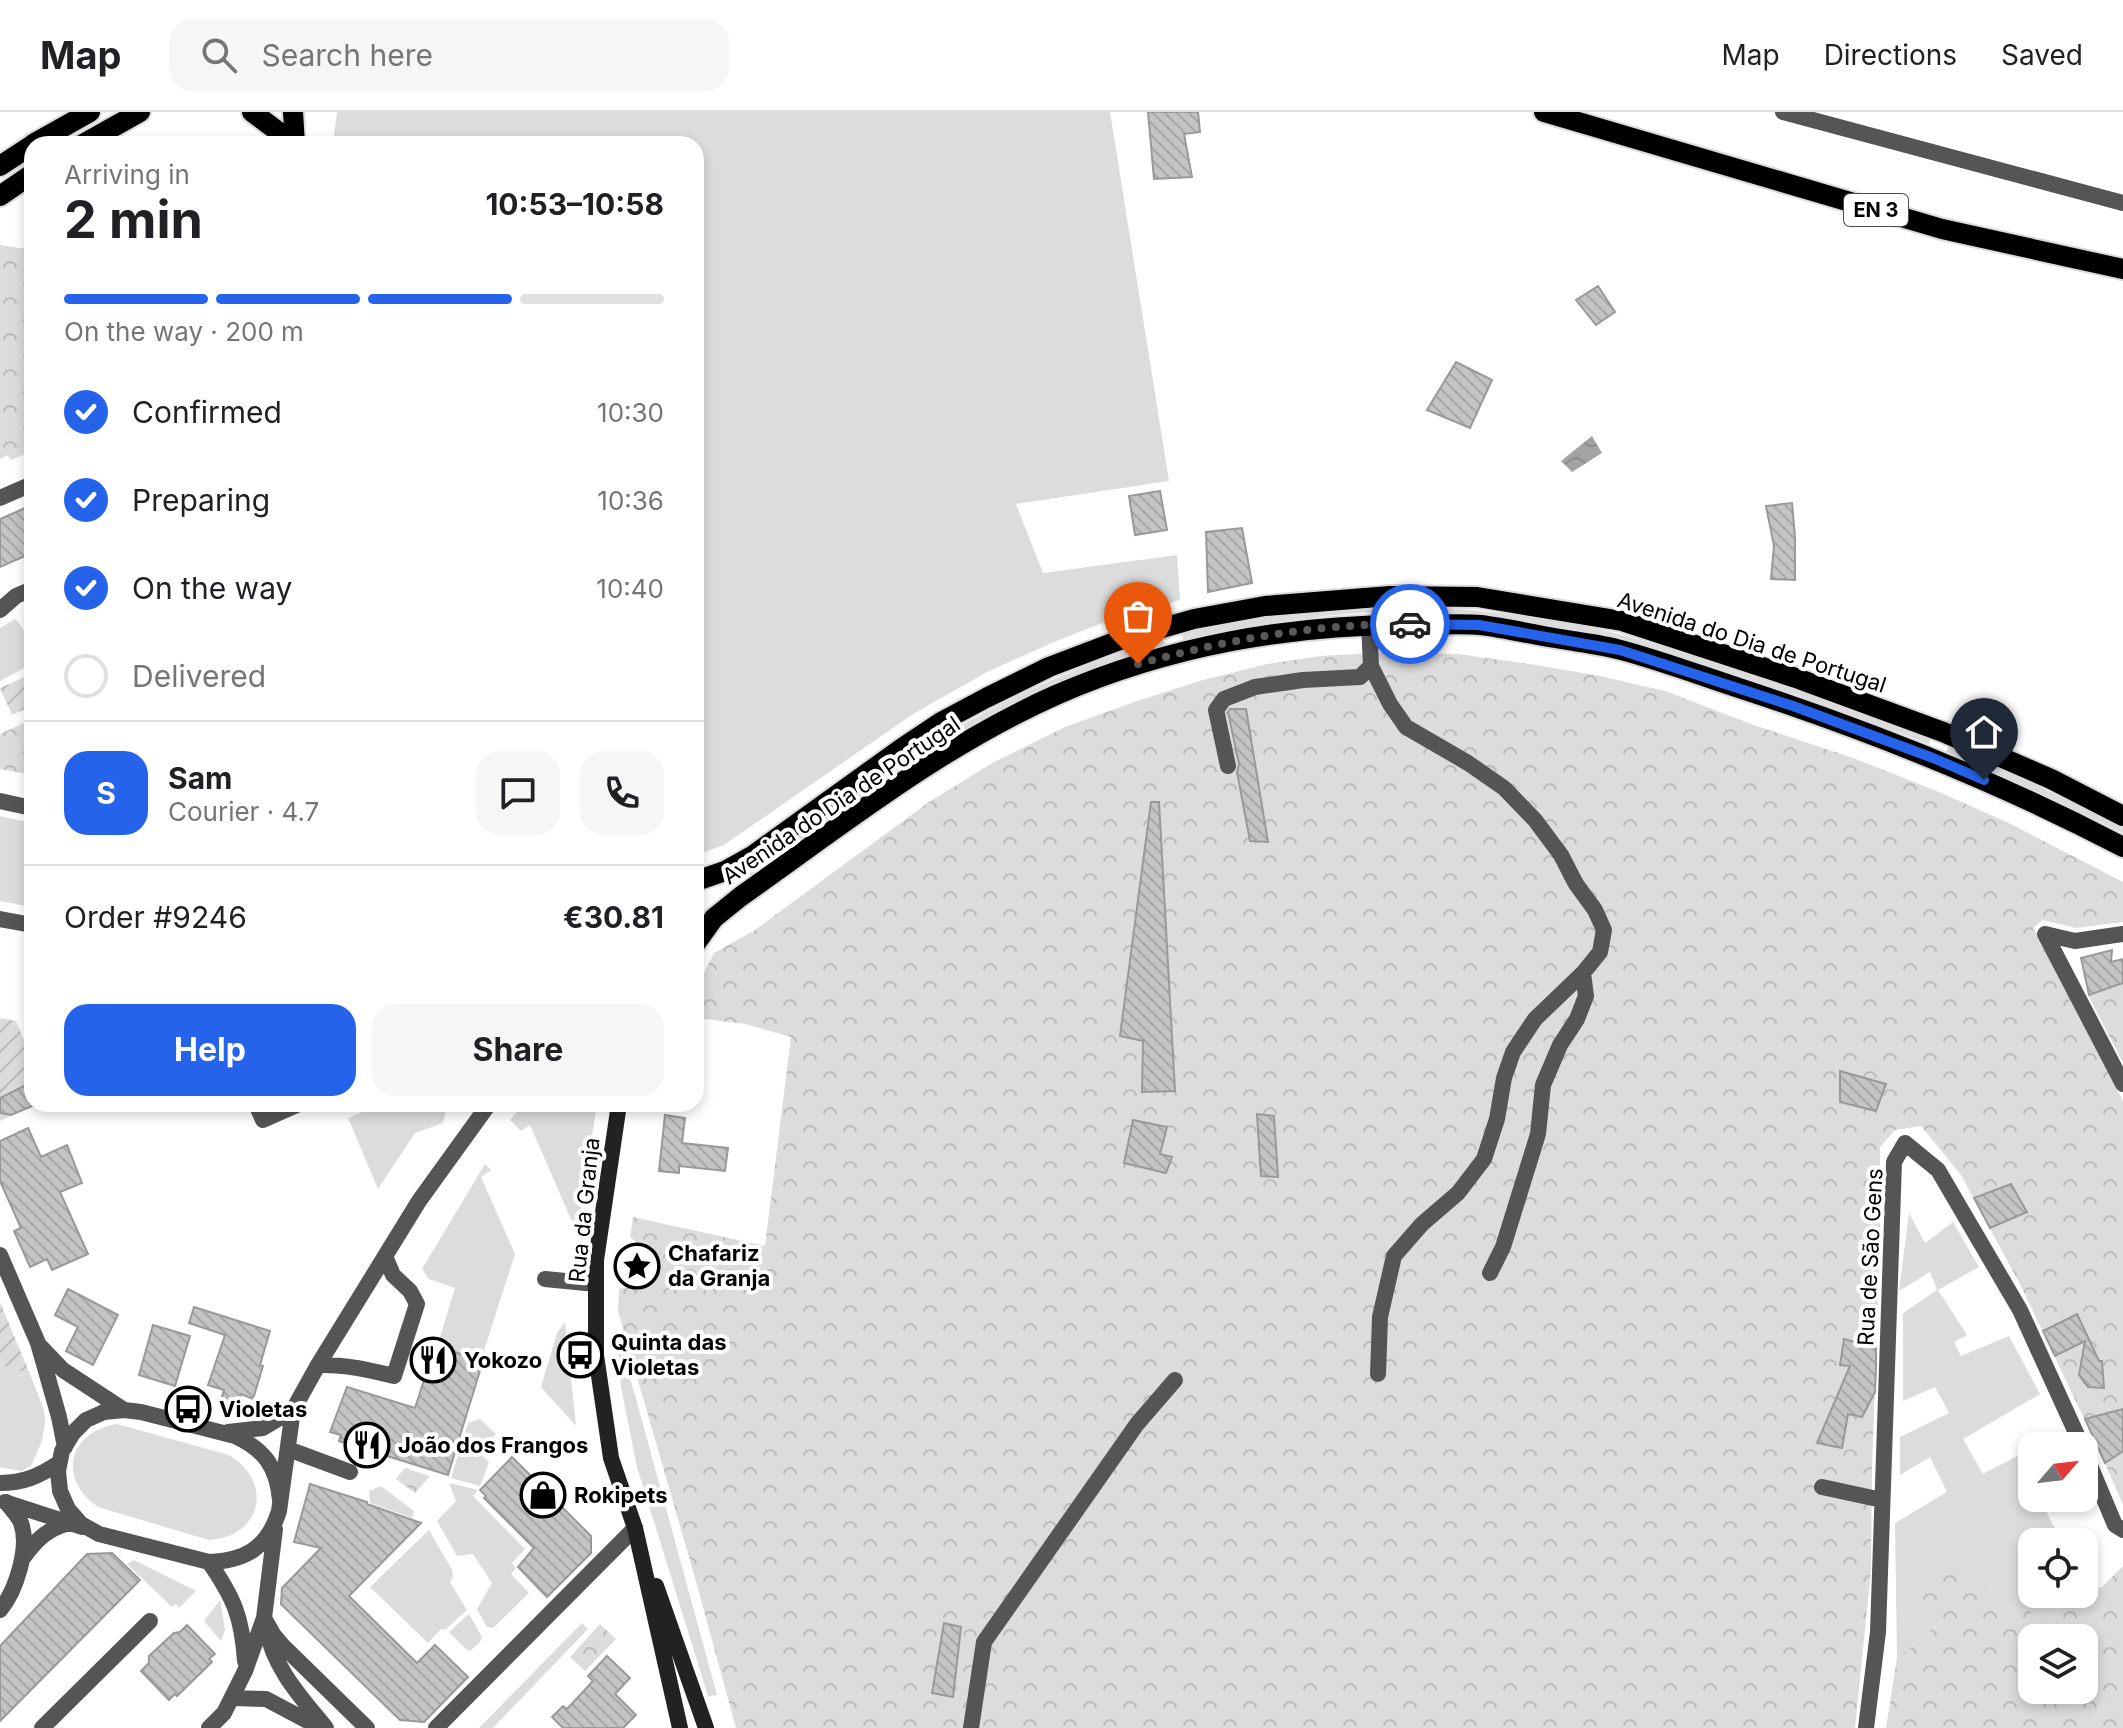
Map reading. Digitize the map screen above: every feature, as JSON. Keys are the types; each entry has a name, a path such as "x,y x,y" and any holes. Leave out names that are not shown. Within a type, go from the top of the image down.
{"main road":[{"path":"47,136 90,112"},
{"path":"97,136 140,112"},
{"path":"252,112 284,136"},
{"path":"293,112 294,136"},
{"name":"EN 3","path":"1544,112 1942,229 2123,269"},
{"name":"EN 3","path":"1567,112 1632,139"},
{"path":"0,166 24,150"},
{"path":"0,196 24,180"},
{"name":"Avenida do Dia de Portugal","path":"704,878 752,856 941,722 1049,667 1120,640 1194,619 1265,606 1390,596 1477,597 1622,621 1799,679 1943,732 2051,779 2123,816"},
{"name":"Avenida do Dia de Portugal","path":"704,932 714,918 740,897 919,769 1011,716 1105,675 1200,647 1271,633 1369,624 1479,625 1620,650 1793,706 1933,758 2059,814 2123,847"},
{"name":"Rua da Granja","path":"618,1112 596,1260 596,1355 611,1458 635,1528 680,1728"},
{"name":"Rua da Granja","path":"641,1555 659,1593 706,1728"}],"street":[{"path":"1783,112 2123,203"},
{"path":"0,498 24,488"},
{"path":"0,610 24,592"},
{"path":"1369,624 1371,666 1390,704 1406,727 1504,788 1535,820 1561,855 1604,930 1600,952 1583,973 1535,1019 1513,1052 1484,1159 1458,1193 1422,1224 1394,1256 1380,1317 1378,1374"},
{"path":"1228,766 1216,710 1224,699 1255,687 1303,680 1360,677 1371,666"},
{"path":"0,801 24,806"},
{"path":"0,919 24,924"},
{"path":"2123,934 2075,941 2045,934 2123,1084"},
{"path":"1490,1273 1503,1247 1538,1134 1543,1085 1586,996 1583,973"},
{"path":"260,1112 263,1120 281,1112"},
{"path":"472,1112 472,1127"},
{"path":"209,1728 224,1713 232,1698 264,1618 293,1410 419,1201 483,1112"},
{"name":"Rua de São Gens","path":"1866,1728 1878,1632 1894,1162 1905,1143 1938,1170 2013,1297 2076,1432"},
{"path":"0,1255 38,1343 65,1447"},
{"path":"318,1365 334,1364 394,1376 417,1304 410,1291 393,1275 385,1256"},
{"path":"545,1279 596,1284"},
{"path":"38,1343 63,1370 124,1410"},
{"path":"971,1728 984,1642 1137,1424 1175,1380"},
{"path":"275,1523 263,1543 253,1551 226,1562 209,1562 99,1534 81,1524 68,1509 60,1491 59,1463 73,1433 86,1420 104,1412 124,1410 235,1436 250,1443 271,1465 278,1481 280,1500"},
{"path":"218,1433 263,1428 293,1410"},
{"path":"288,1449 350,1472"},
{"path":"0,1483 23,1482 59,1463"},
{"name":"Rua de São Gens","path":"2098,1484 2115,1525 2123,1530"},
{"path":"1822,1487 1882,1500"},
{"path":"3,1501 92,1530"},
{"path":"0,1610 10,1598 22,1560 23,1533 21,1523 3,1501"},
{"path":"22,1560 36,1540 54,1527 69,1523"},
{"path":"436,1728 635,1528"},
{"path":"209,1562 228,1590 238,1613 245,1671"},
{"path":"264,1618 270,1646 278,1664 324,1728"},
{"path":"264,1618 283,1646 367,1728"},
{"path":"42,1728 150,1621"},
{"path":"232,1698 266,1699 324,1728"}],"green space":[{"path":"337,112 1110,112 1169,481 1016,504 1043,573 1177,555 1180,600 1125,614 987,672 913,714 724,845 704,852 704,136 334,135"},
{"path":"0,245 24,249 24,454 11,460 8,455 0,459"},
{"path":"1424,606 1538,618 1621,634 1784,685 1931,739 1929,744 1806,698 1681,657 1618,640 1490,617 1424,612 1363,613 1273,623 1183,640 1182,633 1299,612"},
{"path":"15,619 22,628 24,668 0,681 0,628"},
{"path":"1163,639 1165,644 1089,670 1019,701 951,737 884,779 881,776 948,733 1017,696 1088,665"},
{"path":"1390,652 1458,654 1600,676 1665,691 1939,792 2011,824 2123,882 2123,922 2076,928 2043,920 2033,928 2123,1101 2123,1505 2098,1448 2098,1432 2090,1432 2022,1288 1961,1175 1921,1126 1895,1130 1880,1147 1871,1570 1855,1728 736,1728 618,1311 619,1289 638,1282 646,1264 643,1252 630,1237 633,1217 765,1246 791,1037 745,1024 704,1019 704,973 714,953 755,930 929,802 994,762 1065,727 1134,702 1267,664 1320,656"},
{"path":"24,677 24,710 12,715 0,688"},
{"path":"24,723 24,774 0,769 0,734"},
{"path":"1949,746 2123,827 2123,833 1946,752"},
{"path":"867,786 871,791 742,883 739,876"},
{"path":"0,816 24,821 24,906 0,901"},
{"path":"2123,983 2123,1063 2088,995"},
{"path":"0,1018 16,1021 24,1040 24,1110 0,1121"},
{"path":"362,1112 445,1112 443,1123 415,1133 378,1189 348,1118"},
{"path":"517,1112 596,1112 577,1233 530,1125 521,1131 510,1120"},
{"path":"485,1164 491,1170 481,1177 515,1254 481,1360 437,1347 455,1288 429,1279 422,1269"},
{"path":"1909,1213 1925,1243 1953,1222 1979,1267 1938,1290 1967,1335 1954,1342 1961,1356 2009,1336 2040,1394 1963,1439 1983,1474 2018,1456 2018,1512 2046,1512 2055,1528 2018,1528 2018,1607 2004,1603 1988,1585 1897,1658 1895,1523 1947,1492 1930,1457 1900,1475 1900,1437 1949,1413 1935,1387 1903,1401 1903,1313 1937,1290 1930,1272 1899,1291"},
{"path":"0,1302 30,1374 0,1365"},
{"path":"565,1322 576,1426 541,1387 557,1333"},
{"path":"617,1336 717,1695 708,1696 637,1467 621,1387"},
{"path":"0,1365 30,1374 44,1410 42,1441 31,1466 21,1471 0,1467"},
{"path":"480,1419 496,1434 479,1452 489,1462 480,1486 451,1478 468,1423"},
{"path":"117,1424 229,1455 243,1466 252,1479 256,1506 250,1519 227,1537 209,1540 98,1507 85,1496 77,1483 73,1471 74,1458 88,1436"},
{"path":"405,1468 430,1476 415,1493 396,1479"},
{"path":"449,1483 478,1490 473,1496 525,1549 512,1563 516,1568 511,1574 529,1593 493,1628 487,1627 477,1609 492,1583 473,1554 457,1556 437,1521 456,1501"},
{"path":"381,1486 414,1511 412,1518 370,1503 369,1491"},
{"path":"429,1530 452,1570 450,1582 467,1610 428,1643 370,1587"},
{"path":"134,1560 196,1591 179,1608 176,1604 172,1607 127,1564"},
{"path":"2123,1566 2123,1728 1886,1728 1897,1658 1936,1624 1916,1604 1921,1582 1946,1569 1972,1572 2004,1602 2018,1602 2018,1608 2030,1611 2039,1624 2018,1624 2018,1704 2098,1704 2098,1624 2053,1624 2058,1608 2098,1608 2098,1587 2101,1588"},
{"path":"220,1600 225,1630 221,1641 204,1621"},
{"path":"2020,1608 2057,1608 2053,1624 2039,1624 2030,1611"},
{"path":"469,1614 482,1637 470,1651 449,1632"},
{"path":"582,1623 588,1629 493,1728 479,1728"},
{"path":"600,1624 616,1639 585,1671 570,1657"}],"water":[{"path":"1592,436 1602,453 1572,472 1561,461"}],"building":[{"path":"1148,112 1198,112 1200,132 1184,134 1192,177 1154,179"},
{"path":"1598,286 1615,312 1596,325 1576,300"},
{"path":"1456,362 1492,380 1470,428 1427,410"},
{"path":"1160,491 1167,530 1135,535 1129,496"},
{"path":"1792,503 1795,580 1771,579 1774,546 1766,506"},
{"path":"24,508 24,556 0,567 0,519"},
{"path":"1242,528 1252,583 1208,592 1206,532"},
{"path":"1230,709 1246,709 1268,842 1250,841 1237,772 1239,764 1228,712"},
{"path":"1151,802 1159,802 1175,1091 1142,1092 1143,1041 1120,1036"},
{"path":"2112,950 2111,962 2123,959 2123,983 2089,995 2081,958"},
{"path":"1840,1071 1886,1084 1876,1111 1840,1102"},
{"path":"24,1086 24,1109 11,1115 0,1113 0,1098"},
{"path":"1257,1114 1274,1116 1278,1177 1261,1176"},
{"path":"665,1115 685,1118 682,1143 728,1148 725,1171 679,1166 679,1173 659,1171"},
{"path":"1133,1120 1167,1127 1160,1154 1172,1157 1166,1173 1124,1163"},
{"path":"28,1128 41,1157 67,1145 82,1183 60,1192 88,1254 52,1270 47,1259 30,1267 14,1231 21,1228 0,1181 0,1141"},
{"path":"2011,1184 2027,1212 1990,1228 1974,1198"},
{"path":"68,1289 118,1315 93,1365 66,1351 78,1327 55,1315"},
{"path":"194,1307 270,1331 253,1399 241,1394 238,1403 222,1397 224,1390 208,1385 225,1335 189,1323"},
{"path":"2077,1314 2099,1361 2102,1361 2104,1388 2088,1387 2079,1375 2085,1341 2055,1356 2043,1331"},
{"path":"153,1325 190,1336 175,1386 139,1375"},
{"path":"1844,1339 1876,1348 1876,1366 1875,1392 1862,1417 1848,1414 1842,1448 1817,1443 1850,1366 1840,1365"},
{"path":"435,1346 483,1361 448,1475 339,1441 341,1435 330,1432 347,1387 415,1408"},
{"path":"2123,1409 2123,1451 2105,1463 2098,1448 2098,1432 2091,1432 2085,1419"},
{"path":"512,1457 591,1536 591,1553 547,1597 518,1567 534,1548 484,1498 486,1496 480,1490"},
{"path":"310,1484 421,1523 349,1596 417,1663 435,1645 468,1677 424,1722 400,1720 281,1604 282,1588 321,1548 294,1542"},
{"path":"112,1553 140,1580 0,1721 0,1646 87,1554"},
{"path":"944,1623 961,1627 953,1697 932,1693"},
{"path":"187,1625 215,1654 209,1659 212,1662 169,1700 141,1671 149,1663 149,1656"},
{"path":"607,1656 630,1678 615,1694 636,1715 623,1728 563,1728 552,1717 563,1706 567,1709 593,1681 588,1676"}],"way so far":[{"path":"1138,664 1200,647 1271,633 1319,627 1410,624"}],"place":[{"name":"Chafariz da Granja","path":"637,1266"},
{"name":"Quinta das Violetas","path":"580,1355"},
{"name":"Yokozo","path":"433,1360"},
{"name":"Violetas","path":"188,1409"},
{"name":"João dos Frangos","path":"367,1445"},
{"name":"Rokipets","path":"543,1495"}],"route":[{"path":"1410,624 1479,625 1620,650 1793,706 1984,780"}]}
